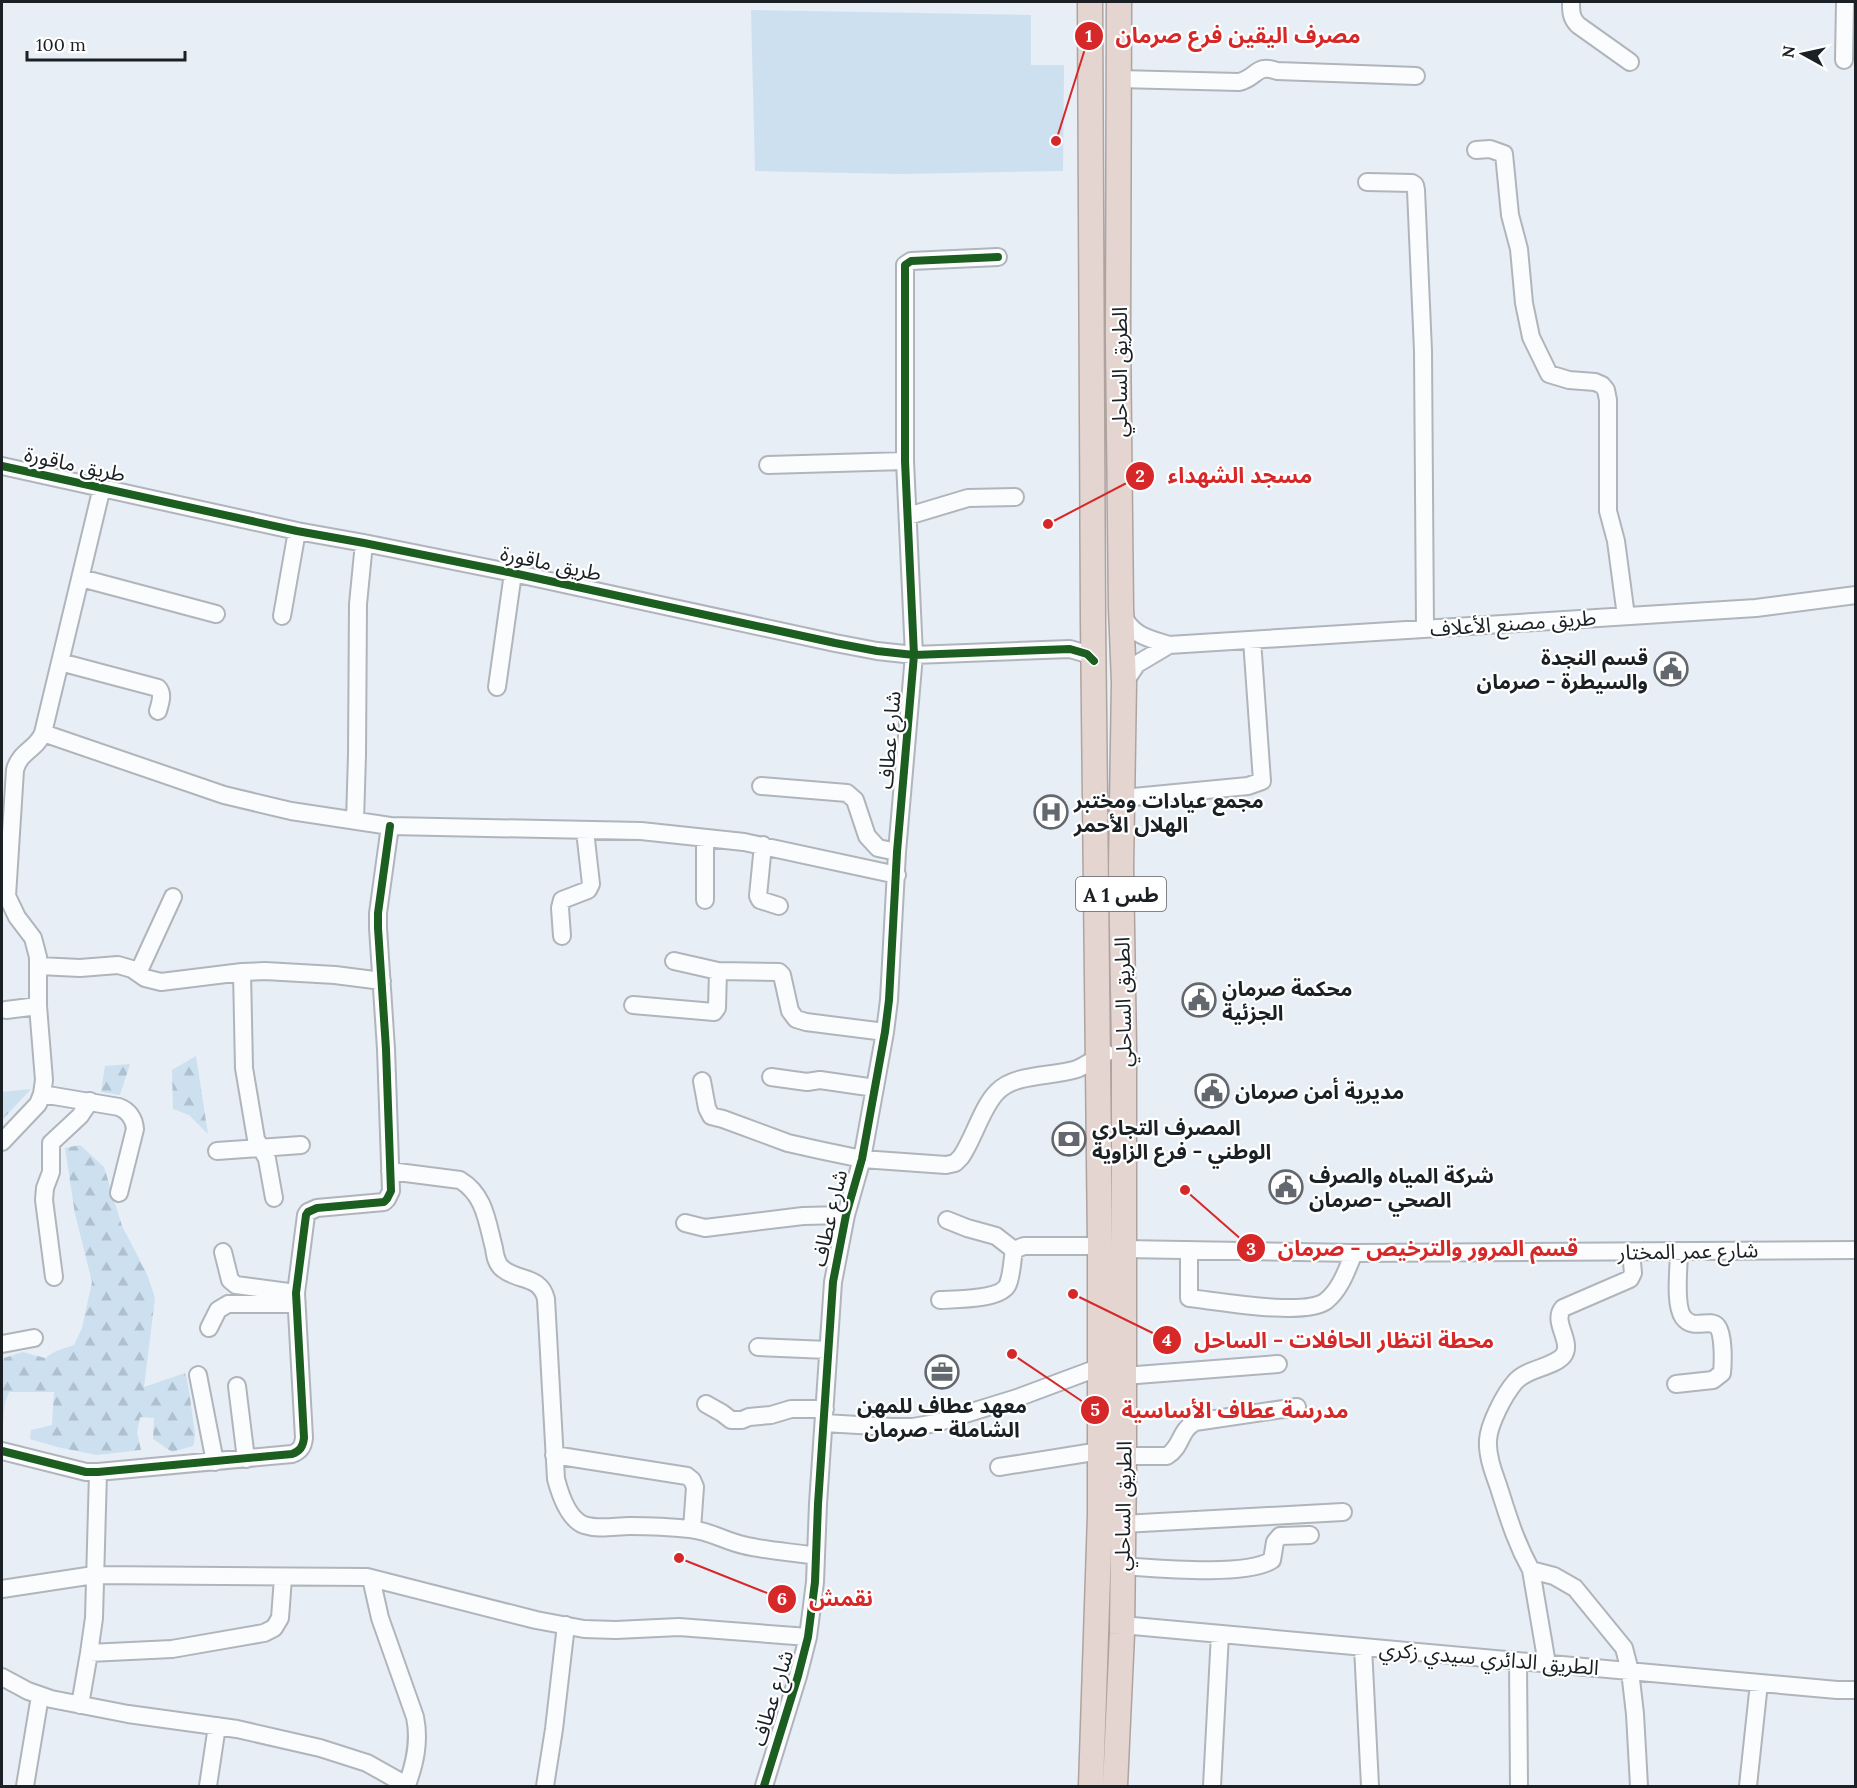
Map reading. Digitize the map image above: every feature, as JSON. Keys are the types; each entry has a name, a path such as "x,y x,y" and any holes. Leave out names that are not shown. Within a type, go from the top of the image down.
{"highway":[{"name":"الطريق الساحلي","path":"1090,2 1093,622 1100,1245 1100,1515 1091,1786"},
{"name":"الطريق الساحلي","path":"1115,1786 1122,1625 1124,1456 1124,1047 1121,867 1124,683 1118,338 1119,2"}],"street":[{"path":"1571,2 1573,20 1630,63"},
{"path":"1844,60 1845,2"},
{"path":"1119,79 1239,82 1247,80 1262,68 1267,67 1276,71 1416,76"},
{"path":"1476,150 1490,148 1504,154 1510,215 1519,249 1524,303 1531,337 1549,374 1569,380 1595,382 1606,390 1608,400 1608,511 1616,542 1626,616"},
{"path":"1367,182 1412,183 1416,190 1423,351 1425,629"},
{"name":"شارع عطاف","path":"764,1786 808,1637 815,1582 833,1282 846,1215 862,1159 889,1000 897,852 914,654 905,461 905,265 911,261 998,257"},
{"path":"768,465 905,461"},
{"name":"طريق ماقورة","path":"2,466 297,531 513,573 877,651 914,654 1049,649 1079,651 1094,660"},
{"path":"2,1142 35,1109 42,1094 44,1080 38,1006 39,966 36,947 33,938 4,896 15,770 19,759 39,741 43,733 102,488"},
{"path":"908,516 968,498 1015,497"},
{"path":"282,616 297,531"},
{"path":"355,821 358,604 364,543"},
{"path":"497,687 513,573"},
{"path":"81,578 216,614"},
{"name":"طريق مصنع الأعلاف","path":"1121,608 1127,626 1169,645 1756,608 1856,595"},
{"name":"طريق ماقورة","path":"1049,649 1081,639 1090,630 1093,622"},
{"path":"1123,798 1248,786 1262,781 1252,640"},
{"name":"طريق مصنع الأعلاف","path":"1124,683 1137,664 1169,645"},
{"path":"60,662 158,688 162,697 158,711"},
{"path":"43,733 225,795 291,811 390,826 640,831 763,845 897,875"},
{"path":"761,786 847,793 855,800 867,836 878,848 897,852"},
{"path":"2,1451 86,1472 98,1472 292,1454 299,1450 303,1442 296,1299 304,1220 309,1212 317,1208 384,1202 390,1195 386,1049 378,913 390,826"},
{"path":"562,936 560,908 562,900 588,890 591,884 585,831"},
{"path":"705,838 705,900"},
{"path":"763,845 758,896 760,900 779,906"},
{"path":"138,973 173,897"},
{"path":"674,961 718,971 779,972 782,975 790,1011 796,1018 806,1022 885,1032"},
{"path":"39,966 81,968 118,965 125,966 145,978 161,982 242,972 312,973 382,981"},
{"path":"633,1005 714,1012 717,1008 718,971"},
{"path":"242,972 244,1068 256,1139 267,1159 274,1198"},
{"path":"6,1011 38,1006"},
{"path":"702,1081 707,1108 711,1116 788,1143 862,1159 946,1165 954,1163 961,1157 989,1103 1005,1084 1077,1068 1099,1056 1124,1047"},
{"path":"771,1077 807,1082 820,1080 875,1088"},
{"path":"42,1094 90,1101 125,1109 129,1113 134,1123 134,1134 119,1193"},
{"path":"54,1276 44,1200 51,1167 50,1146 54,1139 80,1116 90,1101"},
{"path":"217,1151 301,1145"},
{"path":"390,1171 460,1180 467,1184 482,1203 499,1265 508,1272 538,1284 544,1291 556,1479 571,1514 584,1524 600,1528 639,1526 692,1529 743,1545 816,1556"},
{"path":"685,1223 705,1228 803,1216 846,1215"},
{"path":"947,1220 996,1236 1014,1250"},
{"path":"1014,1250 1023,1246 1100,1245"},
{"path":"940,1299 982,1297 1003,1292 1008,1285 1014,1250"},
{"name":"شارع عمر المختار","path":"1124,1250 1354,1253 1856,1250"},
{"path":"1189,1250 1189,1298 1291,1309 1314,1306 1326,1301 1340,1285 1354,1253"},
{"path":"1676,1384 1713,1380 1722,1373 1723,1355 1717,1326 1689,1323 1680,1311 1679,1251"},
{"path":"223,1252 230,1280 236,1285 296,1299"},
{"path":"1546,1664 1531,1570 1515,1538 1491,1462 1488,1449 1490,1429 1515,1382 1523,1375 1558,1359 1565,1352 1566,1346 1560,1322 1560,1312 1563,1308 1630,1279 1633,1273 1631,1252"},
{"path":"209,1328 218,1310 228,1304 296,1299"},
{"path":"2,1344 34,1338"},
{"path":"758,1347 828,1350"},
{"path":"1124,1376 1278,1364"},
{"path":"706,1404 731,1420 771,1415 791,1409 892,1427 913,1427 936,1423 1017,1398 1100,1367"},
{"path":"198,1375 215,1462"},
{"path":"237,1386 246,1459"},
{"path":"1124,1456 1167,1456 1176,1448 1184,1429 1195,1422 1297,1407"},
{"path":"999,1467 1100,1451"},
{"path":"554,1455 687,1476 695,1487 692,1529"},
{"path":"80,1705 94,1618 98,1472"},
{"path":"1123,1524 1343,1512"},
{"path":"1122,1566 1203,1570 1257,1566 1272,1560 1275,1542 1280,1536 1310,1535"},
{"path":"1531,1570 1554,1576 1580,1593 1624,1648 1630,1671 1638,1744 1639,1786"},
{"path":"2,1589 94,1575 371,1578 536,1620 600,1630 679,1627 808,1637"},
{"path":"89,1653 172,1649 264,1634 274,1628 280,1618 283,1578"},
{"path":"2,1677 40,1696 128,1714 237,1729 339,1753 367,1763 382,1779 408,1786 413,1768 418,1729 380,1618 371,1578"},
{"path":"545,1786 566,1625"},
{"name":"الطريق الدائري سيدي زكري","path":"1122,1625 1856,1690"},
{"path":"1212,1786 1220,1634"},
{"path":"1363,1647 1370,1786"},
{"path":"1518,1661 1519,1786"},
{"path":"1748,1786 1759,1683"},
{"path":"26,1786 40,1696"},
{"path":"208,1786 217,1726"}],"green space":[{"path":"751,10 1031,15 1031,65 1064,65 1063,171 901,174 755,171"},
{"path":"196,1056 208,1134 189,1115 173,1109 172,1070"},
{"path":"130,1064 120,1095 101,1092 105,1066"},
{"path":"31,1089 2,1120 2,1092"},
{"path":"80,1145 104,1167 122,1226 147,1274 155,1298 144,1387 185,1373 195,1437 193,1446 172,1452 153,1439 154,1418 140,1417 137,1433 141,1450 97,1455 30,1439 31,1430 52,1425 54,1392 9,1392 5,1402 2,1433 4,1358 23,1352 45,1358 56,1351 74,1345 82,1328 92,1282 75,1214 65,1148"}],"cycle path":[{"path":"764,1786 808,1637 815,1582 833,1282 846,1215 862,1159 889,1000 897,852 914,655 905,461 905,265 911,261 998,257"},
{"path":"2,466 297,531 513,573 877,651 914,655 1070,649 1087,654 1094,661"},
{"path":"2,1451 86,1472 98,1472 292,1454 301,1448 304,1438 296,1293 306,1215 317,1208 384,1202 391,1191 386,1049 378,928 390,826"}],"place":[{"name":"مصرف اليقين فرع صرمان","path":"1056,141"},
{"name":"مسجد الشهداء","path":"1048,524"},
{"name":"قسم النجدة والسيطرة - صرمان","path":"1671,669"},
{"name":"مجمع عيادات ومختبر الهلال الأحمر","path":"1051,812"},
{"name":"محكمة صرمان الجزئية","path":"1199,1000"},
{"name":"مديرية أمن صرمان","path":"1212,1091"},
{"name":"المصرف التجاري الوطني - فرع الزاوية","path":"1069,1139"},
{"name":"شركة المياه والصرف الصحي -صرمان","path":"1286,1187"},
{"name":"قسم المرور والترخيص - صرمان","path":"1185,1190"},
{"name":"محطة انتظار الحافلات - الساحل","path":"1073,1294"},
{"name":"مدرسة عطاف الأساسية","path":"1012,1354"},
{"name":"معهد عطاف للمهن الشاملة - صرمان","path":"942,1372"},
{"name":"نقمش","path":"679,1558"}]}
